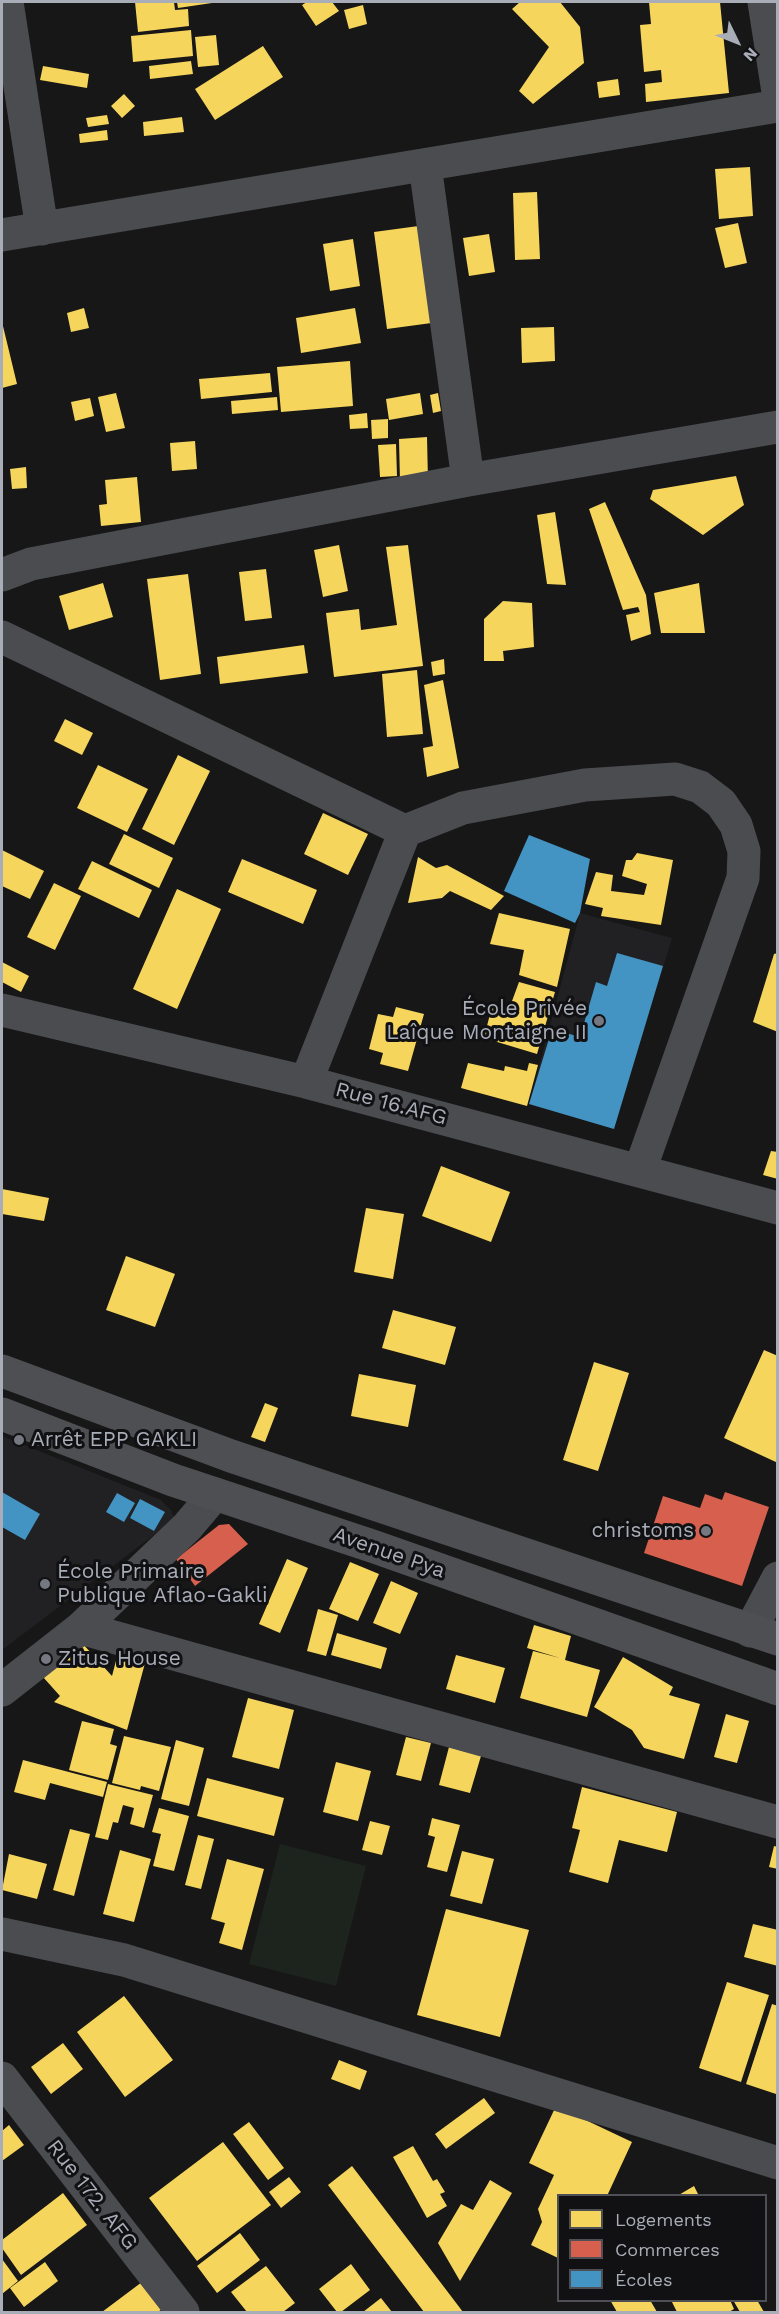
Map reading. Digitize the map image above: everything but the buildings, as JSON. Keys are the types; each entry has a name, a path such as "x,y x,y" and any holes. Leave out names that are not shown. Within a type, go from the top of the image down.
{"main road":[{"name":"Avenue Pya","path":"2,1371 231,1456 764,1635"},
{"name":"Avenue Pya","path":"2,1414 215,1494 375,1547 777,1689"},
{"path":"215,1494 231,1456"}],"street":[{"path":"7,2 42,229"},
{"path":"764,2 777,92"},
{"path":"2,235 777,106"},
{"path":"425,165 468,480"},
{"path":"2,575 31,564 468,480 777,427"},
{"path":"2,637 405,831"},
{"path":"306,1082 405,831 463,808 585,785 675,779 700,787 714,798 736,825 744,851 743,878 640,1170"},
{"name":"Rue 16.AFG","path":"2,1011 306,1082 777,1208"},
{"path":"2,1690 81,1628 187,1527 215,1494"},
{"path":"764,1635 777,1578"},
{"path":"81,1628 777,1822"},
{"path":"2,1934 124,1960 777,2163"},
{"name":"Rue 172. AFG","path":"2,2078 183,2313"}],"shaded area":[{"name":"École Privée Laîque Montaigne II","path":"580,913 672,938 614,1129 529,1104"},
{"name":"École Primaire Publique Aflao-Gakli","path":"2,1436 161,1500 171,1510 175,1519 2,1650"},
{"path":"280,1844 366,1866 336,1986 249,1964"}],"place":[{"name":"École Privée Laîque Montaigne II","path":"599,1021"},
{"name":"Arrêt EPP GAKLI","path":"19,1440"},
{"name":"christoms","path":"706,1531"},
{"name":"École Primaire Publique Aflao-Gakli","path":"45,1584"},
{"name":"Zitus House","path":"46,1659"}]}
